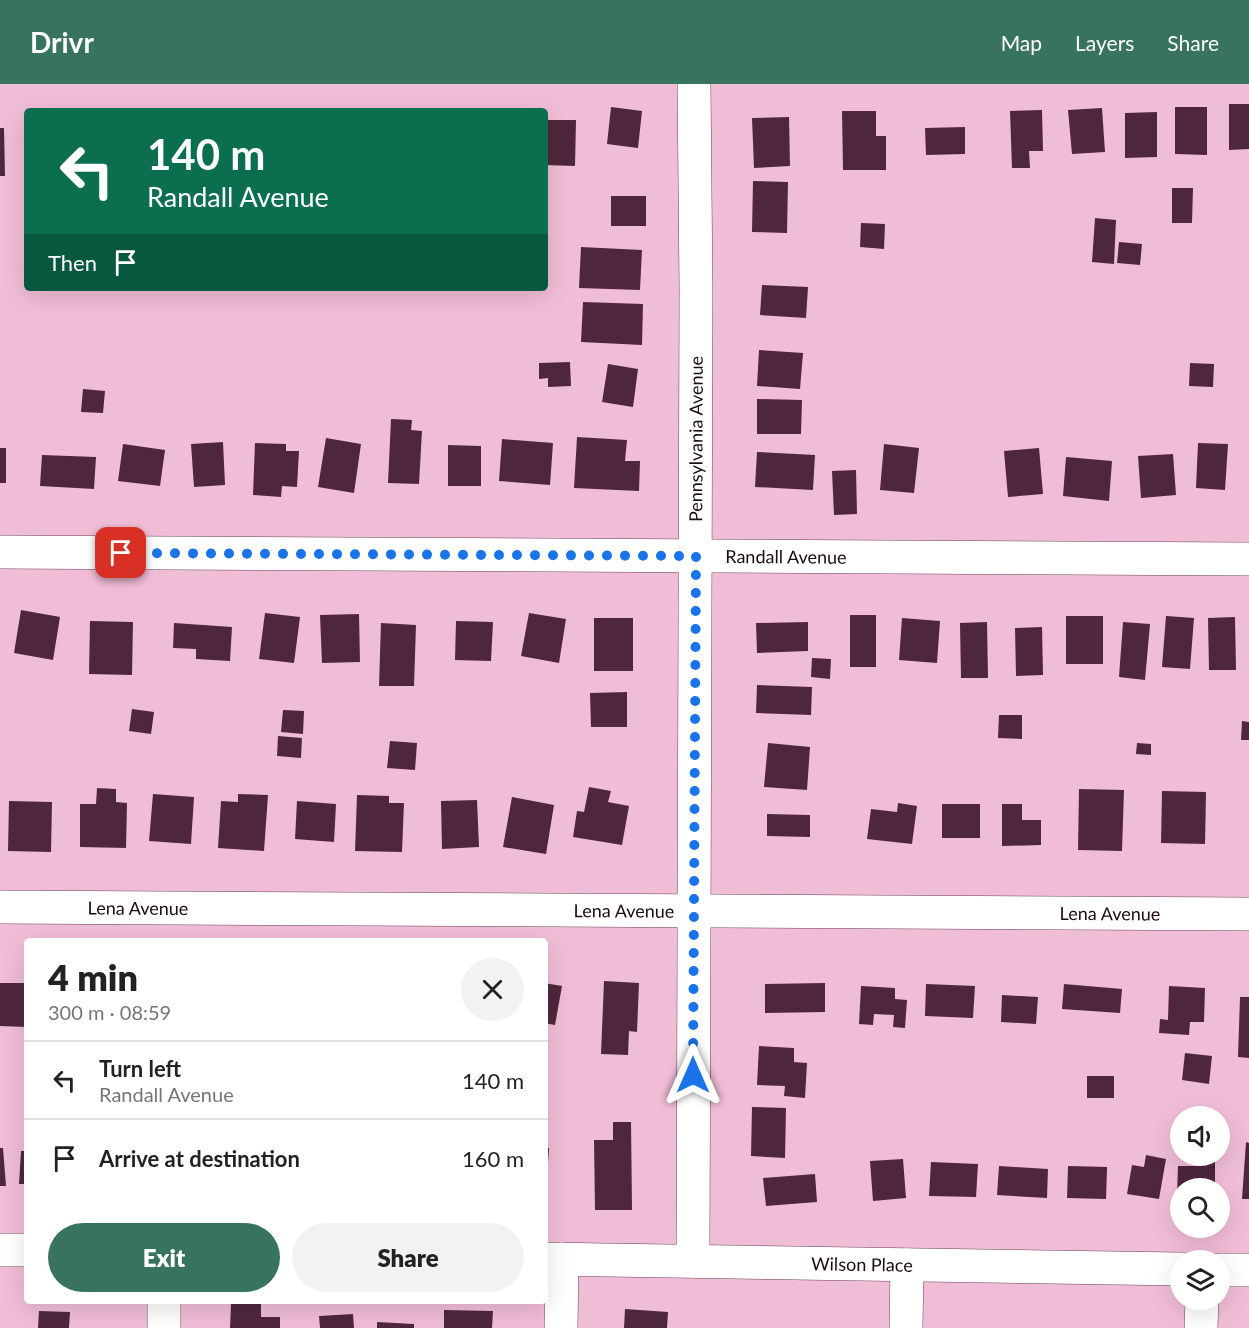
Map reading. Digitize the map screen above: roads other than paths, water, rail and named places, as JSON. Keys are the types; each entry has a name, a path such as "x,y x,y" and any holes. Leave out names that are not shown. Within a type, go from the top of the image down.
{"street":[{"name":"Pennsylvania Avenue","path":"693,1261 696,556 694,84"},
{"name":"Randall Avenue","path":"0,552 1249,559"},
{"name":"Lena Avenue","path":"0,907 1249,914"},
{"path":"0,1250 24,1250"},
{"name":"Wilson Place","path":"553,1259 1170,1269"},
{"path":"553,1259 561,1328"},
{"path":"906,1328 907,1265"},
{"path":"1230,1270 1249,1270"},
{"path":"164,1304 164,1328"},
{"path":"1201,1328 1202,1310"}]}
